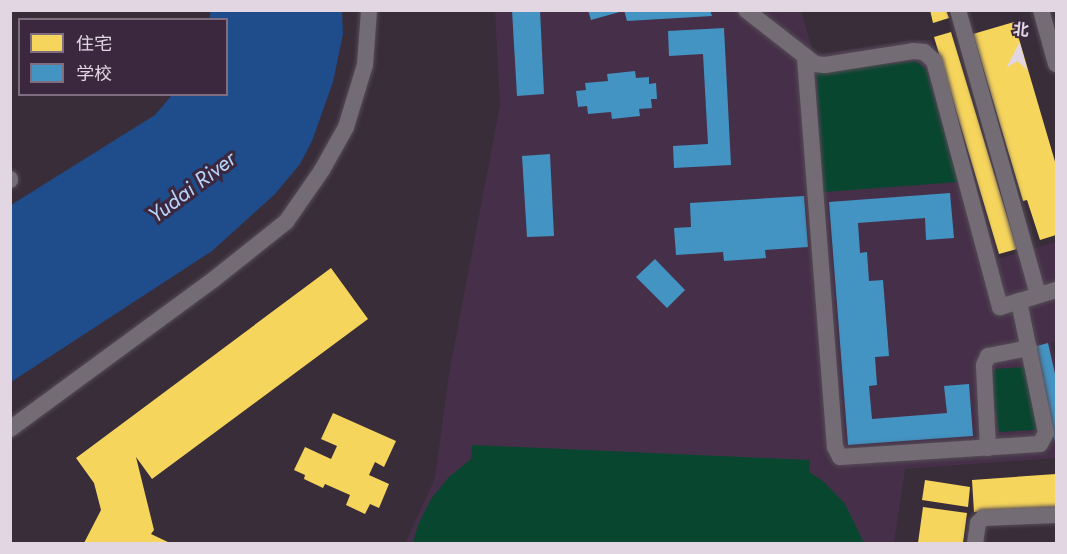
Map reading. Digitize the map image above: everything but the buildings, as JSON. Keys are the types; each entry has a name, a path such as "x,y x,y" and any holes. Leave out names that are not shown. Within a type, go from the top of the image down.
{"street":[{"path":"10,429 213,280 286,222 322,170 346,127 365,65 369,10"},
{"path":"746,10 815,64 825,65 913,51 924,52 934,61 1000,307 1056,290"},
{"path":"958,10 1038,295"},
{"path":"1041,10 1056,64"},
{"path":"805,58 835,447 840,457 1040,444 1046,433 1019,301"},
{"path":"988,448 984,365 988,356 1029,348"},
{"path":"975,543 978,523 983,518 1056,515"}],"shaded area":[{"path":"495,11 801,11 814,55 908,41 932,40 998,259 1056,242 1056,341 1051,343 1056,361 1056,458 905,469 894,543 405,544 435,478 449,374 500,105"}],"green space":[{"path":"916,61 926,69 959,182 824,192 816,71"},
{"path":"1028,367 1039,426 1035,430 999,432 991,379 995,369"},
{"path":"472,445 810,460 809,472 823,481 845,504 864,543 413,543 418,525 431,499 449,477 471,459"}],"water":[{"name":"Yudai River","path":"211,11 342,11 343,34 333,82 312,141 300,164 275,194 212,251 11,382 11,205 155,115 171,96 228,96 228,18 209,18"}]}
